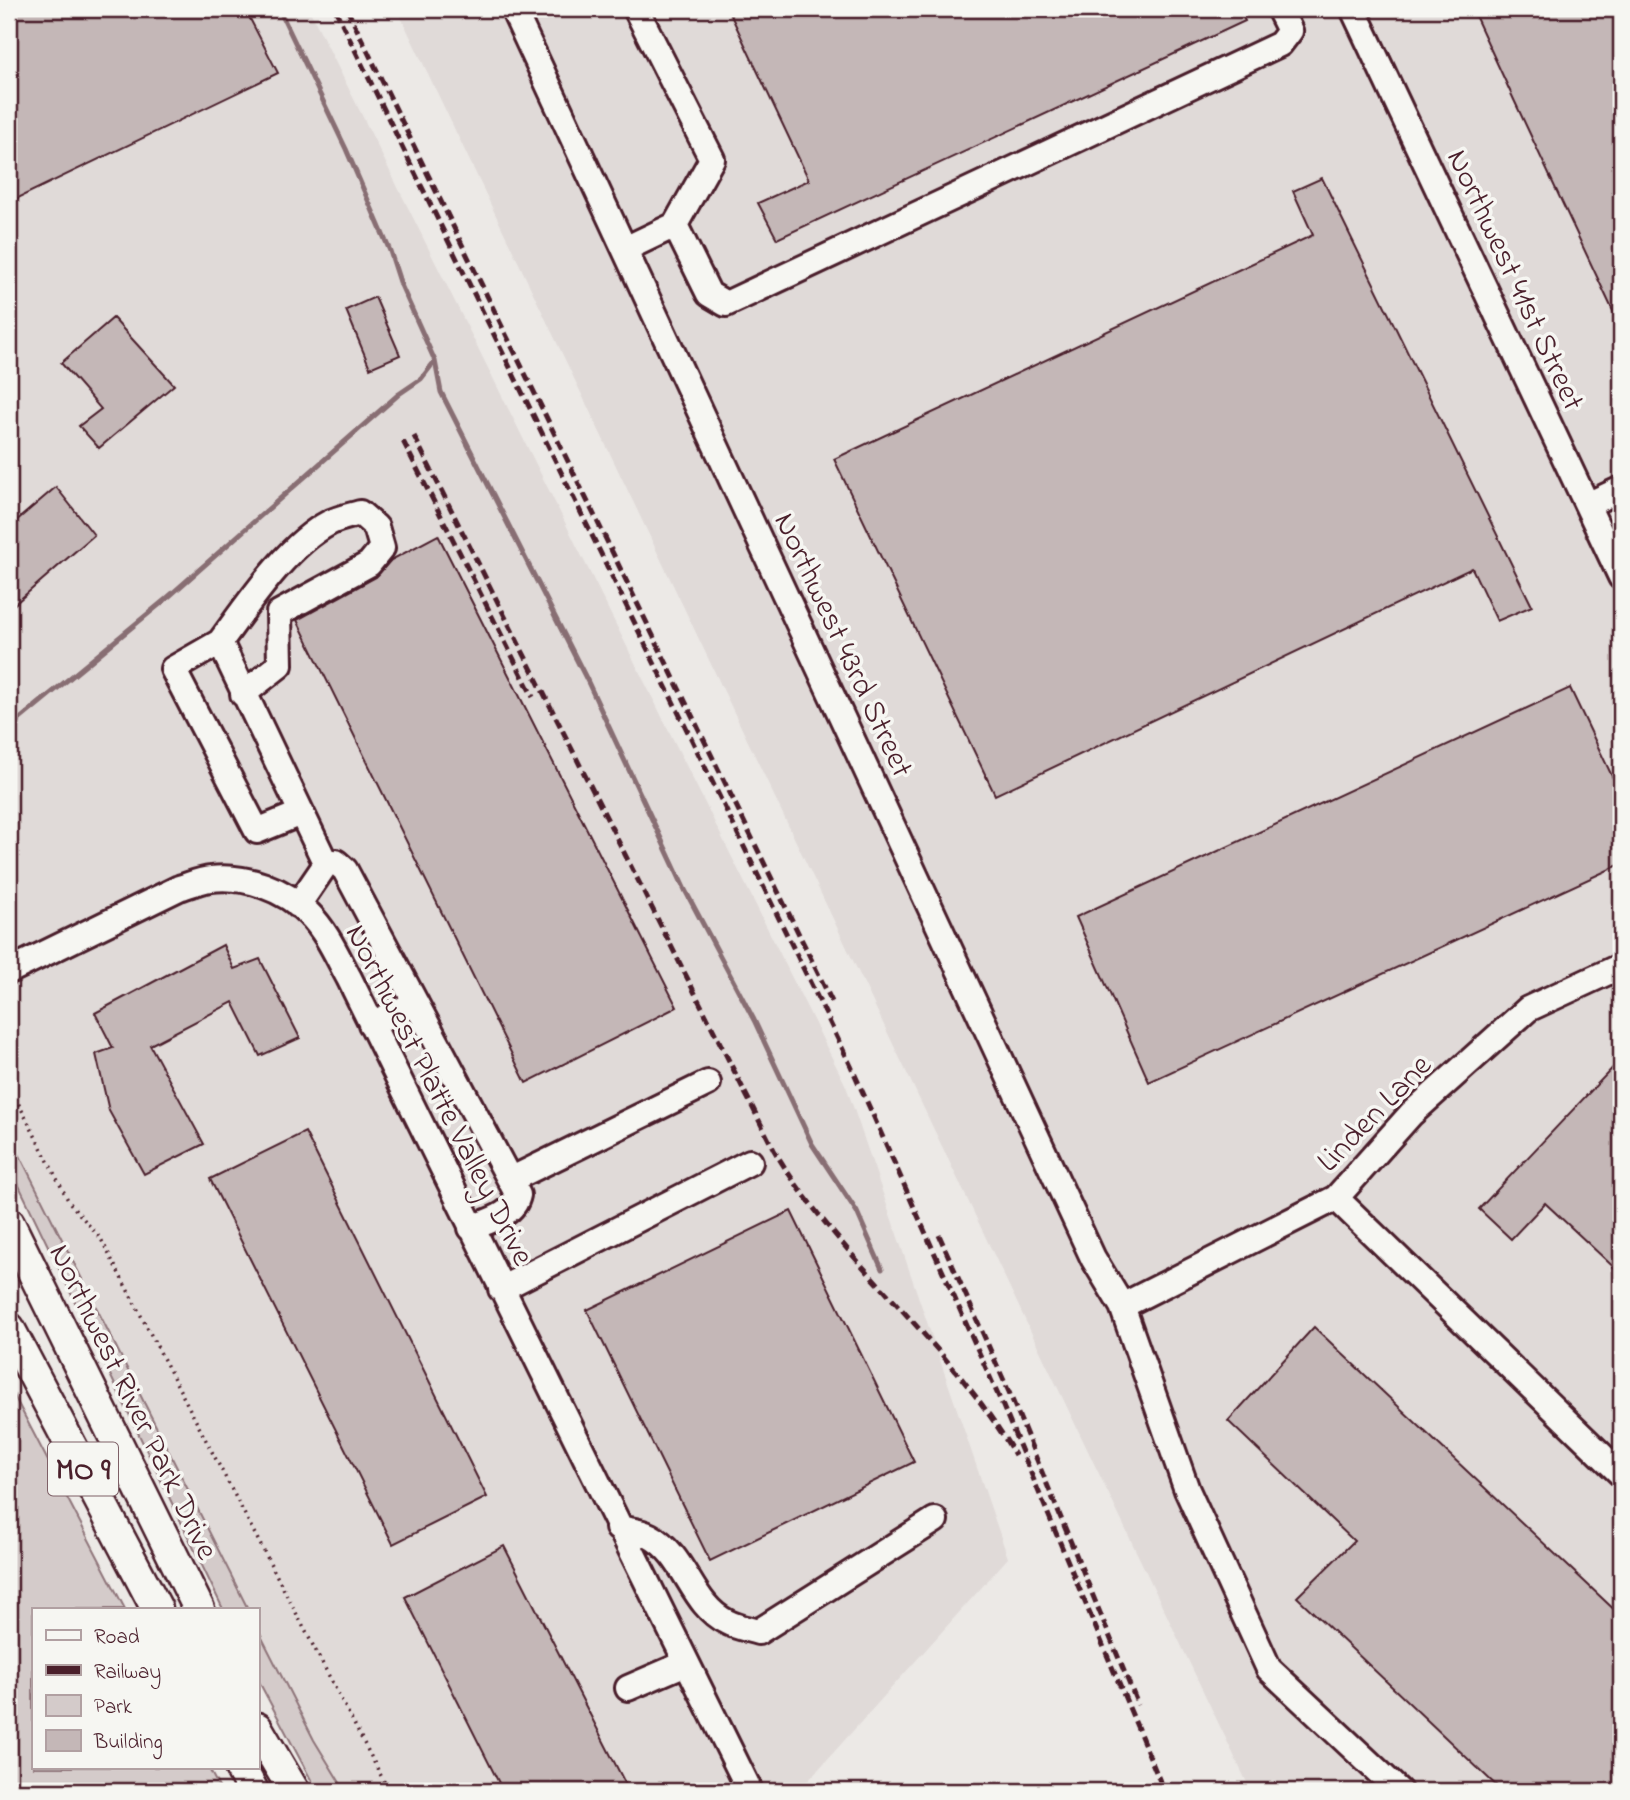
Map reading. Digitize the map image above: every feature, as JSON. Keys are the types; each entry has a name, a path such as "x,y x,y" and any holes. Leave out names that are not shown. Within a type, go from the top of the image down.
{"main road":[{"name":"Northwest River Park Drive","path":"9,1223 199,1608"},
{"name":"MO 9","path":"9,1328 156,1608"},
{"path":"259,1732 293,1791"},
{"path":"241,1769 253,1791"}],"street":[{"name":"Northwest 43rd Street","path":"513,9 1093,1258 1122,1306 1187,1490 1269,1669 1399,1791"},
{"path":"625,249 675,225 712,159 636,9"},
{"path":"675,225 709,294 726,304 1279,44 1290,31 1279,9"},
{"name":"Northwest 41st Street","path":"1353,9 1621,577"},
{"path":"1587,505 1621,489"},
{"path":"248,603 279,613 369,564 382,548 376,527 360,513 330,522 300,543 248,603 220,642 173,669 257,831 301,813"},
{"path":"243,694 280,665 279,613"},
{"path":"220,642 326,864"},
{"path":"298,905 326,864 336,862 345,870 518,1195 511,1210 471,1228"},
{"name":"Northwest Platte Valley Drive","path":"9,971 179,888 209,879 239,878 267,887 308,913 326,935 371,1024 750,1791"},
{"name":"Linden Lane","path":"1122,1306 1336,1198 1410,1114 1528,1009 1621,966"},
{"path":"371,1024 416,1003"},
{"path":"510,1180 708,1083"},
{"path":"501,1289 750,1162"},
{"path":"1336,1198 1621,1474"},
{"path":"618,1528 650,1536 676,1559 710,1610 726,1622 758,1632 935,1520"},
{"path":"628,1688 685,1663"}],"path":[{"path":"9,1085 69,1202 101,1239 389,1791"}],"shaded area":[{"path":"9,9 309,9 846,1086 1008,1558 799,1791 345,1791 314,1740 259,1632 259,1608 247,1608 9,1134"},
{"path":"397,9 1621,9 1621,1791 1251,1791"}],"green space":[{"path":"9,1134 247,1608 223,1608 9,1165"},
{"path":"9,1386 124,1608 32,1608 32,1769 209,1769 221,1791 9,1791"},
{"path":"259,1632 314,1740 345,1791 317,1791 259,1682"}],"building":[{"path":"9,9 245,9 278,73 14,200 9,190"},
{"path":"728,9 1239,9 1245,21 777,239 758,203 809,180"},
{"path":"1472,9 1621,9 1621,328 1515,102"},
{"path":"1322,178 1532,606 1497,621 1472,568 995,795 834,459 1313,235 1293,191"},
{"path":"375,297 400,355 370,368 346,310"},
{"path":"113,318 174,385 99,448 79,426 101,409 61,363"},
{"path":"56,487 94,535 9,609 9,527"},
{"path":"438,535 677,1007 526,1083 297,620 376,577 391,560"},
{"path":"1570,688 1621,795 1621,864 1149,1082 1076,917"},
{"path":"223,945 234,969 260,959 300,1038 260,1056 233,1002 150,1045 204,1144 144,1174 109,1111 96,1054 113,1048 95,1013"},
{"path":"1621,1059 1621,1274 1545,1203 1511,1239 1479,1209"},
{"path":"305,1132 487,1497 393,1544 210,1179"},
{"path":"791,1211 914,1462 710,1561 587,1310"},
{"path":"1314,1327 1621,1616 1621,1791 1502,1791 1297,1597 1354,1541 1228,1421"},
{"path":"504,1546 629,1791 503,1791 405,1597"}],"waterway":[{"path":"279,9 346,149 390,251 401,285 435,361 441,392 587,680 685,890 754,1020 812,1144 857,1212 882,1269"},
{"path":"9,728 166,599 399,394 421,379 435,361"}],"railway":[{"path":"335,9 851,1066 1002,1404 1164,1791"},
{"path":"347,9 834,1006"},
{"path":"414,436 774,1150 830,1229 959,1375 989,1414 1015,1455"},
{"path":"403,441 533,697"},
{"path":"939,1235 1009,1392 1138,1705"}]}
